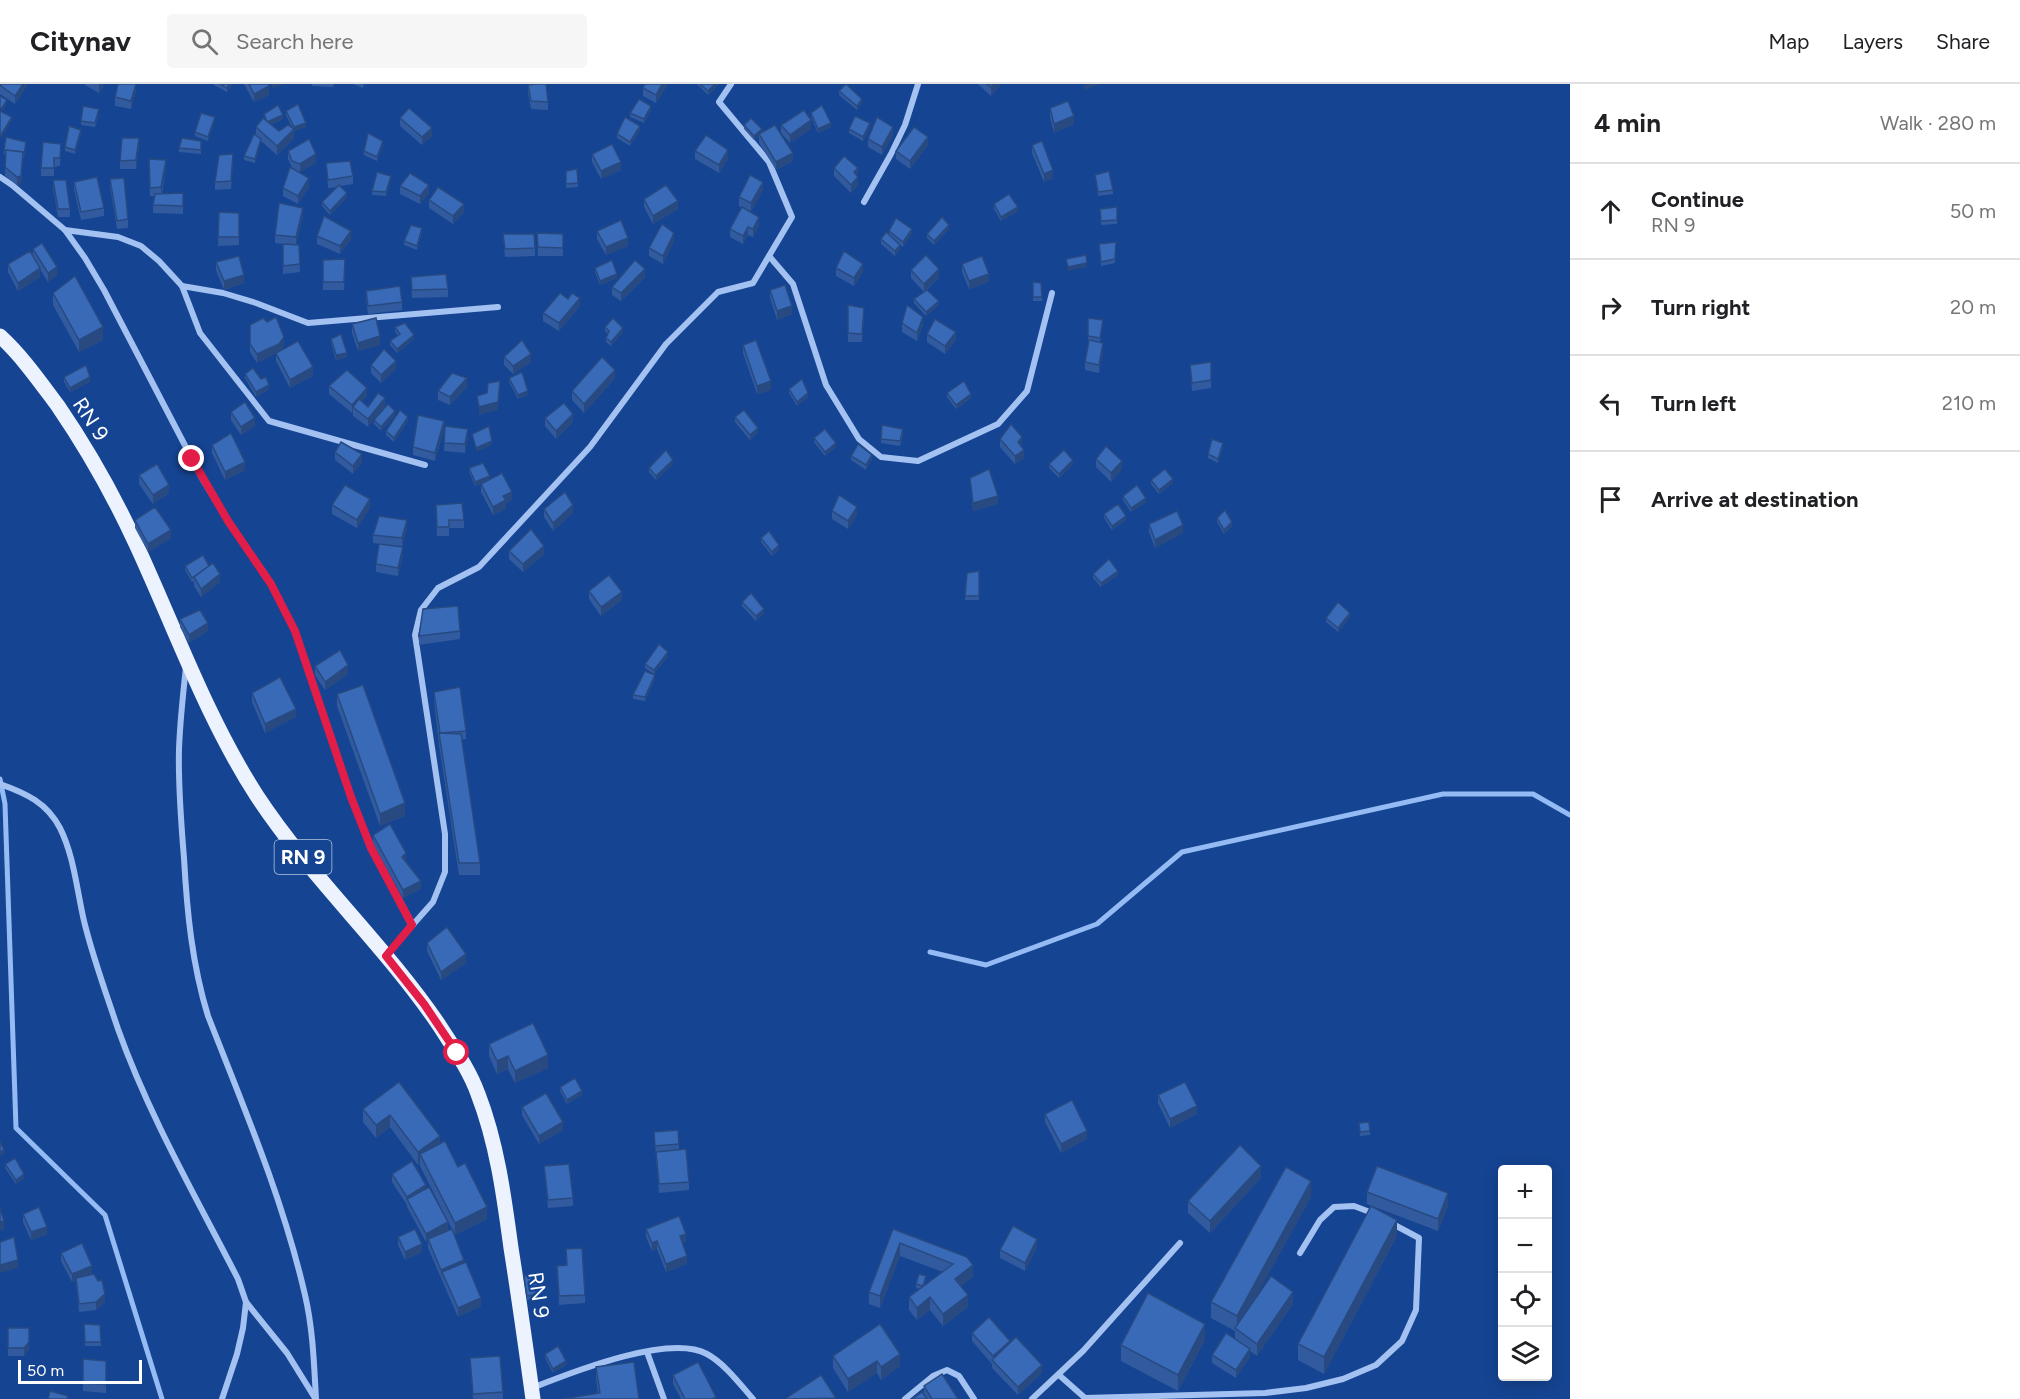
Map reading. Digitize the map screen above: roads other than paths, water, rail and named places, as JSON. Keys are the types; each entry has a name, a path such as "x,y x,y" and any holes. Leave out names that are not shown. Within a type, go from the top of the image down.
{"main road":[{"name":"RN 9","path":"0,336 39,379 105,482 136,543 233,756 258,797 293,846 424,1004 457,1053 478,1091 493,1140 504,1197 532,1394"}],"street":[{"path":"386,956 433,902 445,872 445,834 415,635 421,610 438,588 479,567 590,447 666,344 718,292 753,283 792,218 769,162 719,102 731,84"},
{"path":"864,202 905,125 918,84"},
{"path":"0,177 65,230 85,258 203,480 271,584 295,631 351,797 371,848 412,925"},
{"path":"65,230 118,237 141,246 159,261 182,286 200,333 269,421 425,465"},
{"path":"769,256 793,284 826,385 859,439 881,457 918,461 998,424 1027,391 1052,293"},
{"path":"182,286 223,293 308,323 498,307"},
{"path":"187,659 179,747 179,789 188,922 194,957 208,1016 278,1195 292,1245 306,1297 312,1336 316,1399"},
{"path":"0,784 25,792 46,808 60,828 70,857 90,947 119,1031 163,1131 238,1280 246,1302 287,1353 316,1399"},
{"path":"1059,1375 1086,1399 1265,1393 1306,1388 1343,1379 1376,1365 1402,1341 1416,1310 1419,1238 1369,1211 1354,1206 1334,1207 1320,1220 1300,1253"},
{"path":"1032,1399 1112,1321 1180,1243"},
{"path":"222,1399 237,1354 246,1302"},
{"path":"532,1394 594,1366 646,1352 668,1348 688,1348 705,1353 724,1367 753,1399"},
{"path":"646,1352 664,1399"},
{"path":"905,1399 933,1376 947,1370 959,1376 974,1399"}],"waterway":[{"path":"0,779 5,804 16,1128 105,1215 162,1399"},
{"path":"930,952 986,965 1097,924 1182,852 1443,794 1533,794 1570,815"}]}
